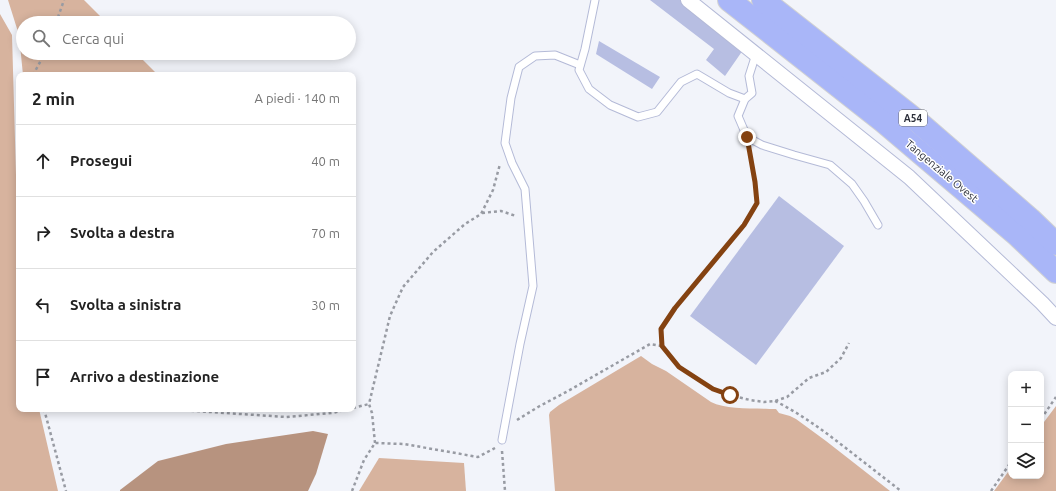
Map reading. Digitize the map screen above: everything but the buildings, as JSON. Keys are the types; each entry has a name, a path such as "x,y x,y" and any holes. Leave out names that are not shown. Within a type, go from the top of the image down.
{"highway":[{"name":"Tangenziale Ovest","path":"729,0 884,122 1016,234 1056,272"},
{"name":"Tangenziale Ovest","path":"763,0 917,121 1030,219 1056,244"}],"street":[{"path":"688,0 908,177 1042,303 1056,318"}],"lane":[{"path":"595,0 579,70 590,89 610,105 638,117 657,112 681,82 697,74 729,93 745,99"},
{"path":"756,54 749,76 752,93 745,99 738,116 747,137 762,145 830,165 852,184 878,225"},
{"path":"502,440 520,344 533,286 525,189 512,163 505,144 511,98 519,67 535,56 556,55 580,65"}],"path":[{"path":"58,16 64,0"},
{"path":"35,72 41,60"},
{"path":"747,137 757,203 744,225 675,308 661,329 662,346 679,367 713,389 730,395 764,402 775,401 787,397 809,378 826,372 841,358 849,343"},
{"path":"481,214 493,190 505,144"},
{"path":"352,491 364,460 375,443 372,413 369,404 378,361 390,316 403,287 433,252 465,224 481,214 501,211 528,220"},
{"path":"375,443 404,444 478,457 494,449 502,440 512,423 538,407 650,344 662,346"},
{"path":"1044,415 1056,397"},
{"path":"775,401 809,421 901,491"},
{"path":"356,407 369,404"},
{"path":"45,412 66,491"},
{"path":"210,412 286,417 336,412"},
{"path":"502,440 505,491"},
{"path":"991,491 1008,466"}],"shaded area":[{"path":"8,0 84,0 100,16 16,16 16,25"},
{"path":"0,14 12,35 16,175 16,412 40,412 58,491 0,491"},
{"path":"22,60 143,60 155,72 23,72"},
{"path":"641,356 711,402 718,405 776,409 779,413 796,419 890,491 555,491 550,412 559,405"},
{"path":"1056,406 1056,491 994,491 1008,472 1008,479 1044,479 1044,422"},
{"path":"313,431 328,434 316,474 308,491 120,491 158,461 226,444"},
{"path":"379,458 464,463 466,491 359,491"}],"route":[{"path":"730,395 713,389 679,367 662,346 661,329 675,308 744,225 757,203 747,137"}]}
